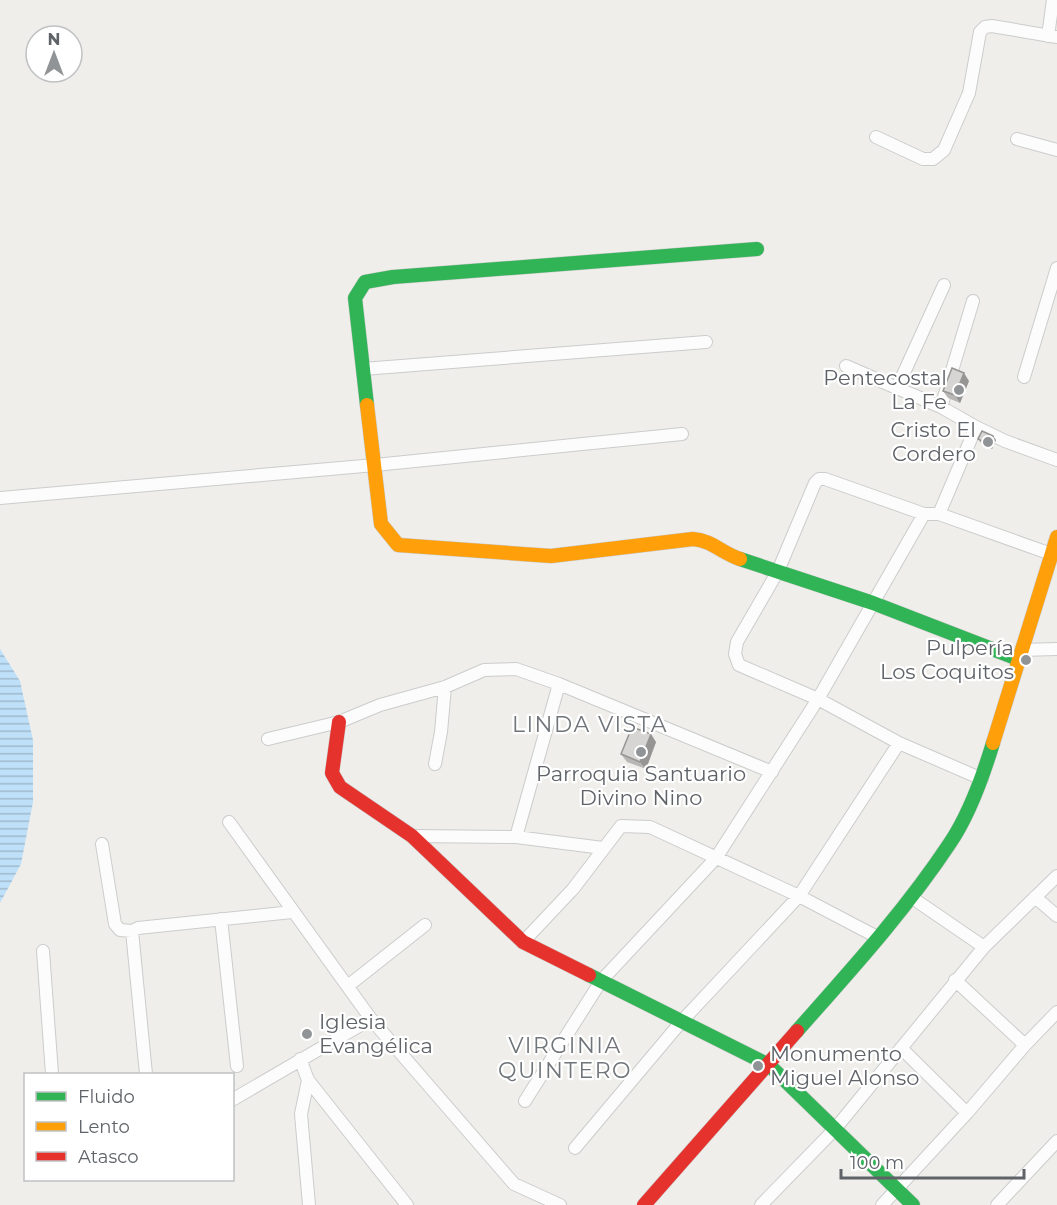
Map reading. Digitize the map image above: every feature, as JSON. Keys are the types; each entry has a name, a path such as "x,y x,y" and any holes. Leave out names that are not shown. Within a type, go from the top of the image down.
{"street":[{"path":"876,138 922,159 933,159 944,150 969,93 980,32 985,27 992,26 1052,37 1053,0"},
{"path":"1017,139 1057,150"},
{"path":"757,249 393,277 365,282 355,298 381,524 398,545 551,556 693,539 706,540 728,555 1019,654 1057,649"},
{"path":"1024,377 1054,293 1057,268"},
{"path":"897,388 944,285"},
{"path":"941,407 973,301"},
{"path":"363,369 706,342"},
{"path":"846,366 941,407 1005,441 1057,460"},
{"path":"939,514 976,427"},
{"path":"0,498 375,465 682,434"},
{"path":"982,779 899,743 818,699 740,665 735,654 738,642 778,571 815,483 819,479 825,479 924,514 939,514 1050,554"},
{"path":"525,1101 601,981 716,858 818,699 924,514"},
{"path":"649,1204 879,938 951,842 982,779 1057,537"},
{"path":"268,739 339,722 380,705 445,687 484,670 516,669 559,684 772,772"},
{"path":"516,837 559,684"},
{"path":"435,764 441,732 445,687"},
{"path":"339,722 332,773 340,787 412,836 522,942 769,1065 913,1205"},
{"path":"575,1148 681,1022 799,896 899,743"},
{"path":"230,822 292,912 349,985 371,1019 514,1184 560,1205"},
{"path":"522,942 573,889 621,826 650,827 799,896 879,938"},
{"path":"412,836 516,837 603,848"},
{"path":"102,844 115,924 120,930 132,931 138,928 292,912"},
{"path":"761,1205 835,1129 984,946 1057,876"},
{"path":"911,897 984,946"},
{"path":"1035,897 1057,916"},
{"path":"221,919 237,1066"},
{"path":"349,985 425,924"},
{"path":"132,931 146,1073"},
{"path":"44,951 52,1073"},
{"path":"955,980 1025,1045"},
{"path":"882,1205 1025,1045 1057,1013"},
{"path":"234,1099 371,1019"},
{"path":"901,1048 966,1113"},
{"path":"300,1059 308,1080 407,1205"},
{"path":"308,1080 301,1114 309,1205"},
{"path":"997,1205 1057,1141"}],"water":[{"path":"0,649 20,681 33,740 33,802 21,864 0,903"}],"building":[{"path":"952,368 964,373 955,395 943,391"},
{"path":"982,431 993,436 990,445 978,439"},
{"path":"632,727 651,734 640,762 621,754"}],"traffic: fast":[{"path":"367,405 355,298 365,282 393,277 757,249"},
{"path":"740,559 873,603 1018,659"},
{"path":"797,1031 896,917 933,868 963,820 975,795 993,743"},
{"path":"589,975 769,1065 913,1205"}],"traffic: slow":[{"path":"367,405 381,524 398,545 551,556 693,539 705,542 740,559"},
{"path":"993,743 1057,537"}],"traffic: jam":[{"path":"339,722 332,773 340,787 412,836 523,942 589,975"},
{"path":"644,1205 797,1031"}],"place":[{"name":"Pentecostal La Fe","path":"959,390"},
{"name":"Cristo El Cordero","path":"988,442"},
{"name":"Pulpería Los Coquitos","path":"1026,660"},
{"name":"Parroquia Santuario Divino Nino","path":"641,752"},
{"name":"Iglesia Evangélica","path":"307,1034"},
{"name":"Monumento Miguel Alonso","path":"758,1066"}],"district":[{"name":"LINDA VISTA","path":"590,724"},
{"name":"VIRGINIA QUINTERO","path":"565,1058"}]}
